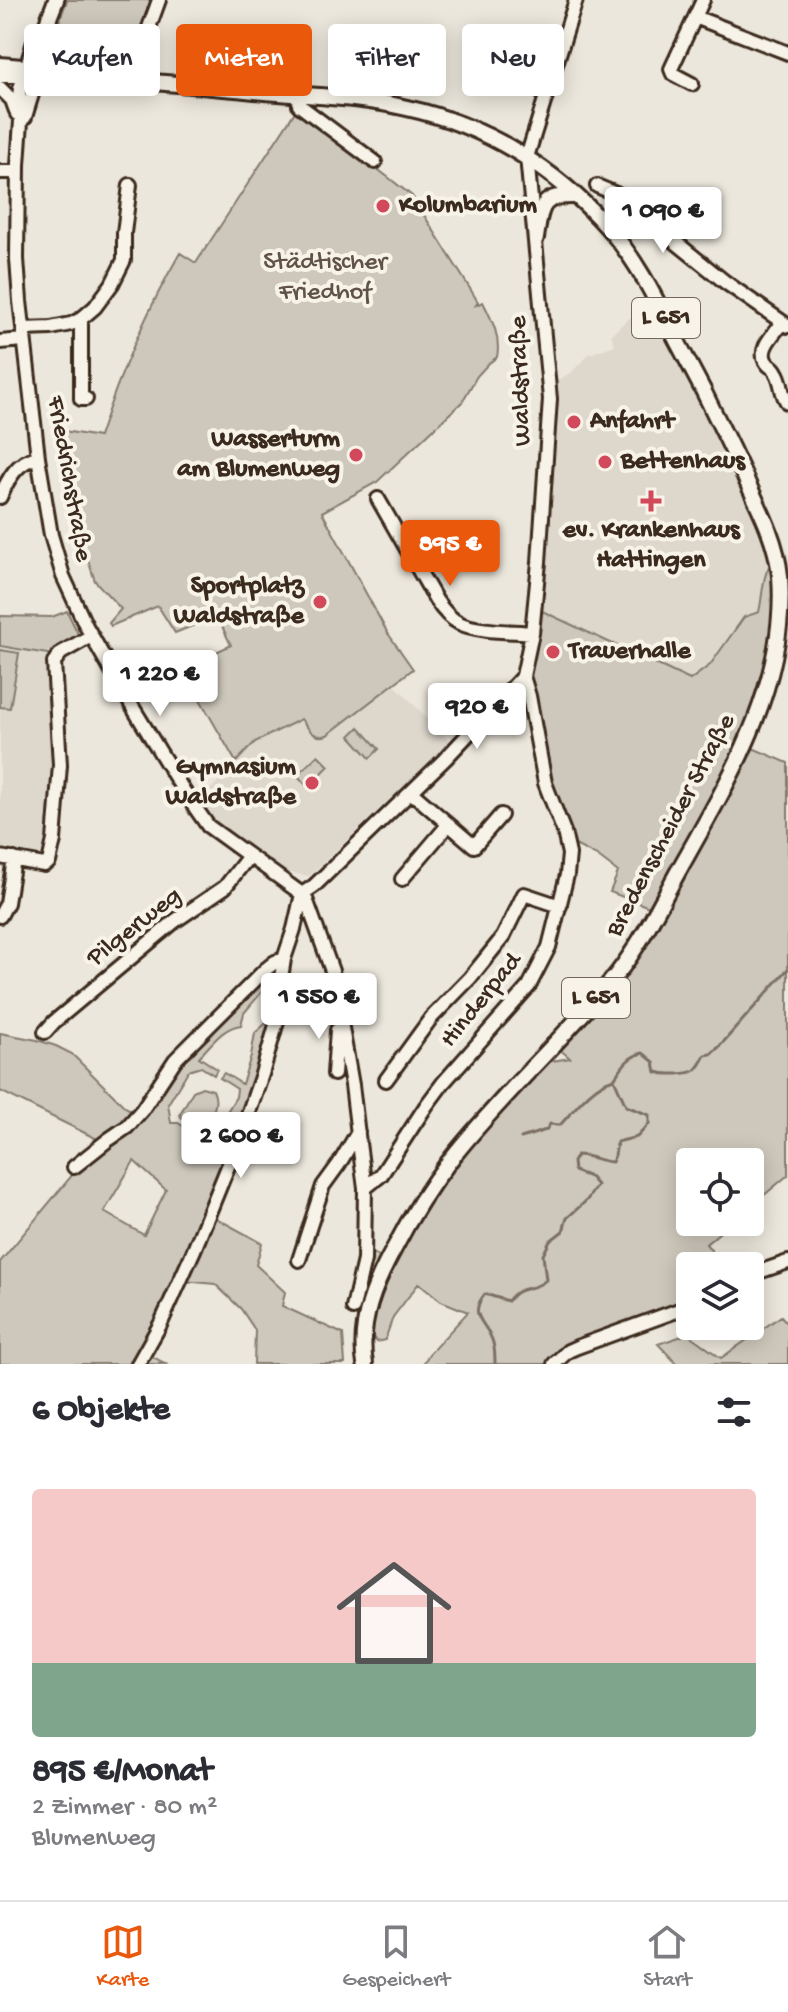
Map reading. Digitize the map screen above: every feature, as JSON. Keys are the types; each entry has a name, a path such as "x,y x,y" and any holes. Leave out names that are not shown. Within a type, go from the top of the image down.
{"main road":[{"path":"47,23 56,0"},
{"name":"L 651","path":"0,65 24,69"},
{"name":"L 651","path":"0,75 24,72"},
{"name":"Bredenscheider Straße","path":"311,96 403,107 480,132 527,157 576,196 610,229 640,270 702,388 754,497 777,555 781,589 783,641 763,702 744,748 699,834 633,952 597,997 452,1157 414,1211 385,1265 367,1308 363,1333 365,1364"},
{"path":"536,238 545,202 555,197 576,196"}],"street":[{"path":"150,24 159,0"},
{"path":"527,157 576,0"},
{"path":"692,84 673,74 671,69 703,0"},
{"path":"695,17 788,53"},
{"name":"Friedrichstraße","path":"24,83 20,88 17,259 38,457 51,535 63,576 91,636 177,781 208,826 302,894"},
{"path":"0,88 12,100 19,117"},
{"path":"300,96 299,105 375,162"},
{"name":"Waldstraße","path":"523,676 532,633 541,544 550,399 527,157"},
{"path":"0,172 18,172"},
{"path":"0,342 62,326 81,319 95,307 124,260 130,185"},
{"path":"597,186 616,194 713,273 785,324 765,346 763,355 776,371 782,395 788,403"},
{"path":"81,319 81,399 86,399"},
{"path":"0,497 18,467 28,459 38,457"},
{"path":"378,499 447,615 459,624 532,633"},
{"path":"0,857 44,865 49,862 54,840 60,765 54,662 61,653 91,636"},
{"path":"138,1364 161,1323 194,1250 242,1132 274,1037 282,1000 284,959 302,894 314,886 446,758 523,676"},
{"name":"Hinderpad","path":"365,1188 381,1175 443,1083 529,986 549,947 567,875 568,847 545,783 523,676"},
{"path":"411,792 474,846 501,815"},
{"path":"402,879 448,825"},
{"name":"Pilgerweg","path":"45,1032 175,921 225,887 249,856"},
{"path":"0,916 7,903 14,859"},
{"path":"302,894 332,971 365,1188 364,1260 353,1308"},
{"path":"386,1080 431,1018 470,978 503,937 524,894 560,906"},
{"path":"74,1167 127,1127 175,1060 265,970 284,959"},
{"path":"334,1074 339,1011"},
{"path":"299,1260 323,1186 358,1132"},
{"path":"764,1270 788,1262"},
{"path":"554,1364 577,1347 676,1311"}],"shaded area":[{"name":"ev. Krankenhaus Hattingen","path":"629,318 636,319 648,333 663,326 748,491 773,561 766,568 759,613 744,617 710,665 690,680 540,610 556,381 572,372 589,354 615,345 611,335"},
{"path":"0,647 55,653 58,766 47,861 0,853"},
{"name":"Gymnasium Waldstraße","path":"394,684 450,742 309,876 285,872 224,830 197,797 212,788 255,742 301,719 315,736 327,735"}],"green space":[{"path":"67,0 151,0 143,24 58,24"},
{"name":"Städtischer Friedhof","path":"298,107 412,196 478,302 476,305 483,302 495,329 498,350 497,357 477,376 462,402 377,482 322,512 387,632 413,669 327,735 315,735 301,719 255,742 236,762 182,668 231,645 217,616 175,633 158,606 111,626 109,623 121,609 95,581 68,500 58,430 99,437 135,343 180,253 196,263"},
{"path":"773,561 777,576 770,661 743,738 677,865 649,907 610,892 618,872 597,856 571,843 557,809 527,682 540,610 690,680 710,665 744,617 759,612 765,578"},
{"path":"67,611 79,636 53,655 0,646 0,616 52,617"},
{"path":"0,650 19,653 10,708 0,707"},
{"path":"359,727 379,749 370,758 350,736"},
{"path":"750,747 788,763 788,1175 764,1195 764,1148 676,1148 676,1236 715,1236 706,1244 713,1252 676,1252 676,1306 551,1364 423,1364 468,1312 441,1301 419,1283 393,1317 385,1340 376,1342 368,1328 399,1243 476,1135 546,1062 570,1058 558,1048 600,1001"},
{"path":"318,755 329,766 308,787 297,775"},
{"path":"265,973 272,980 244,1013 241,1025 223,1033 199,1057 217,1069 214,1075 201,1067 188,1071 168,1104 171,1123 178,1123 198,1135 215,1131 236,1097 237,1089 220,1078 224,1073 242,1084 255,1033 274,1016 220,1171 212,1216 262,1243 256,1265 285,1292 282,1306 343,1334 345,1364 254,1364 255,1330 241,1309 215,1284 184,1281 148,1354 166,1364 0,1364 0,1262 74,1173 97,1139 0,1091 0,1033 37,1040 72,1054 125,1107 140,1115 173,1064","holes":["134,1161 166,1190 144,1235 104,1212"]},
{"path":"202,1087 213,1090 216,1100 212,1114 202,1129 180,1114 193,1091"},
{"path":"366,1250 383,1258 359,1317 355,1312"},
{"path":"781,1316 788,1324 788,1364 677,1364 658,1344 676,1338 696,1340 721,1358 747,1340 764,1340 764,1328"}],"waterway":[{"path":"495,1364 493,1343 478,1314 485,1294 508,1301 517,1292 546,1280 543,1255 550,1241 563,1231 567,1218 587,1200 597,1185 590,1177 574,1171 573,1162 577,1155 612,1162 617,1142 637,1137 649,1124 649,1115 626,1106 614,1079 623,1066 629,1059 643,1053 654,1062 656,1072 678,1074 695,1070 705,1055 718,1048 788,969"},
{"path":"521,1138 546,1130 550,1124 560,1125 591,1092 614,1079"}],"place":[{"name":"Kolumbarium","path":"383,206"},
{"name":"Anfahrt","path":"574,422"},
{"name":"Wasserturm am Blumenweg","path":"356,455"},
{"name":"Bettenhaus","path":"605,462"},
{"name":"ev. Krankenhaus Hattingen","path":"651,501"},
{"name":"Sportplatz Waldstraße","path":"320,602"},
{"name":"Trauerhalle","path":"553,652"},
{"name":"Gymnasium Waldstraße","path":"312,783"}]}
